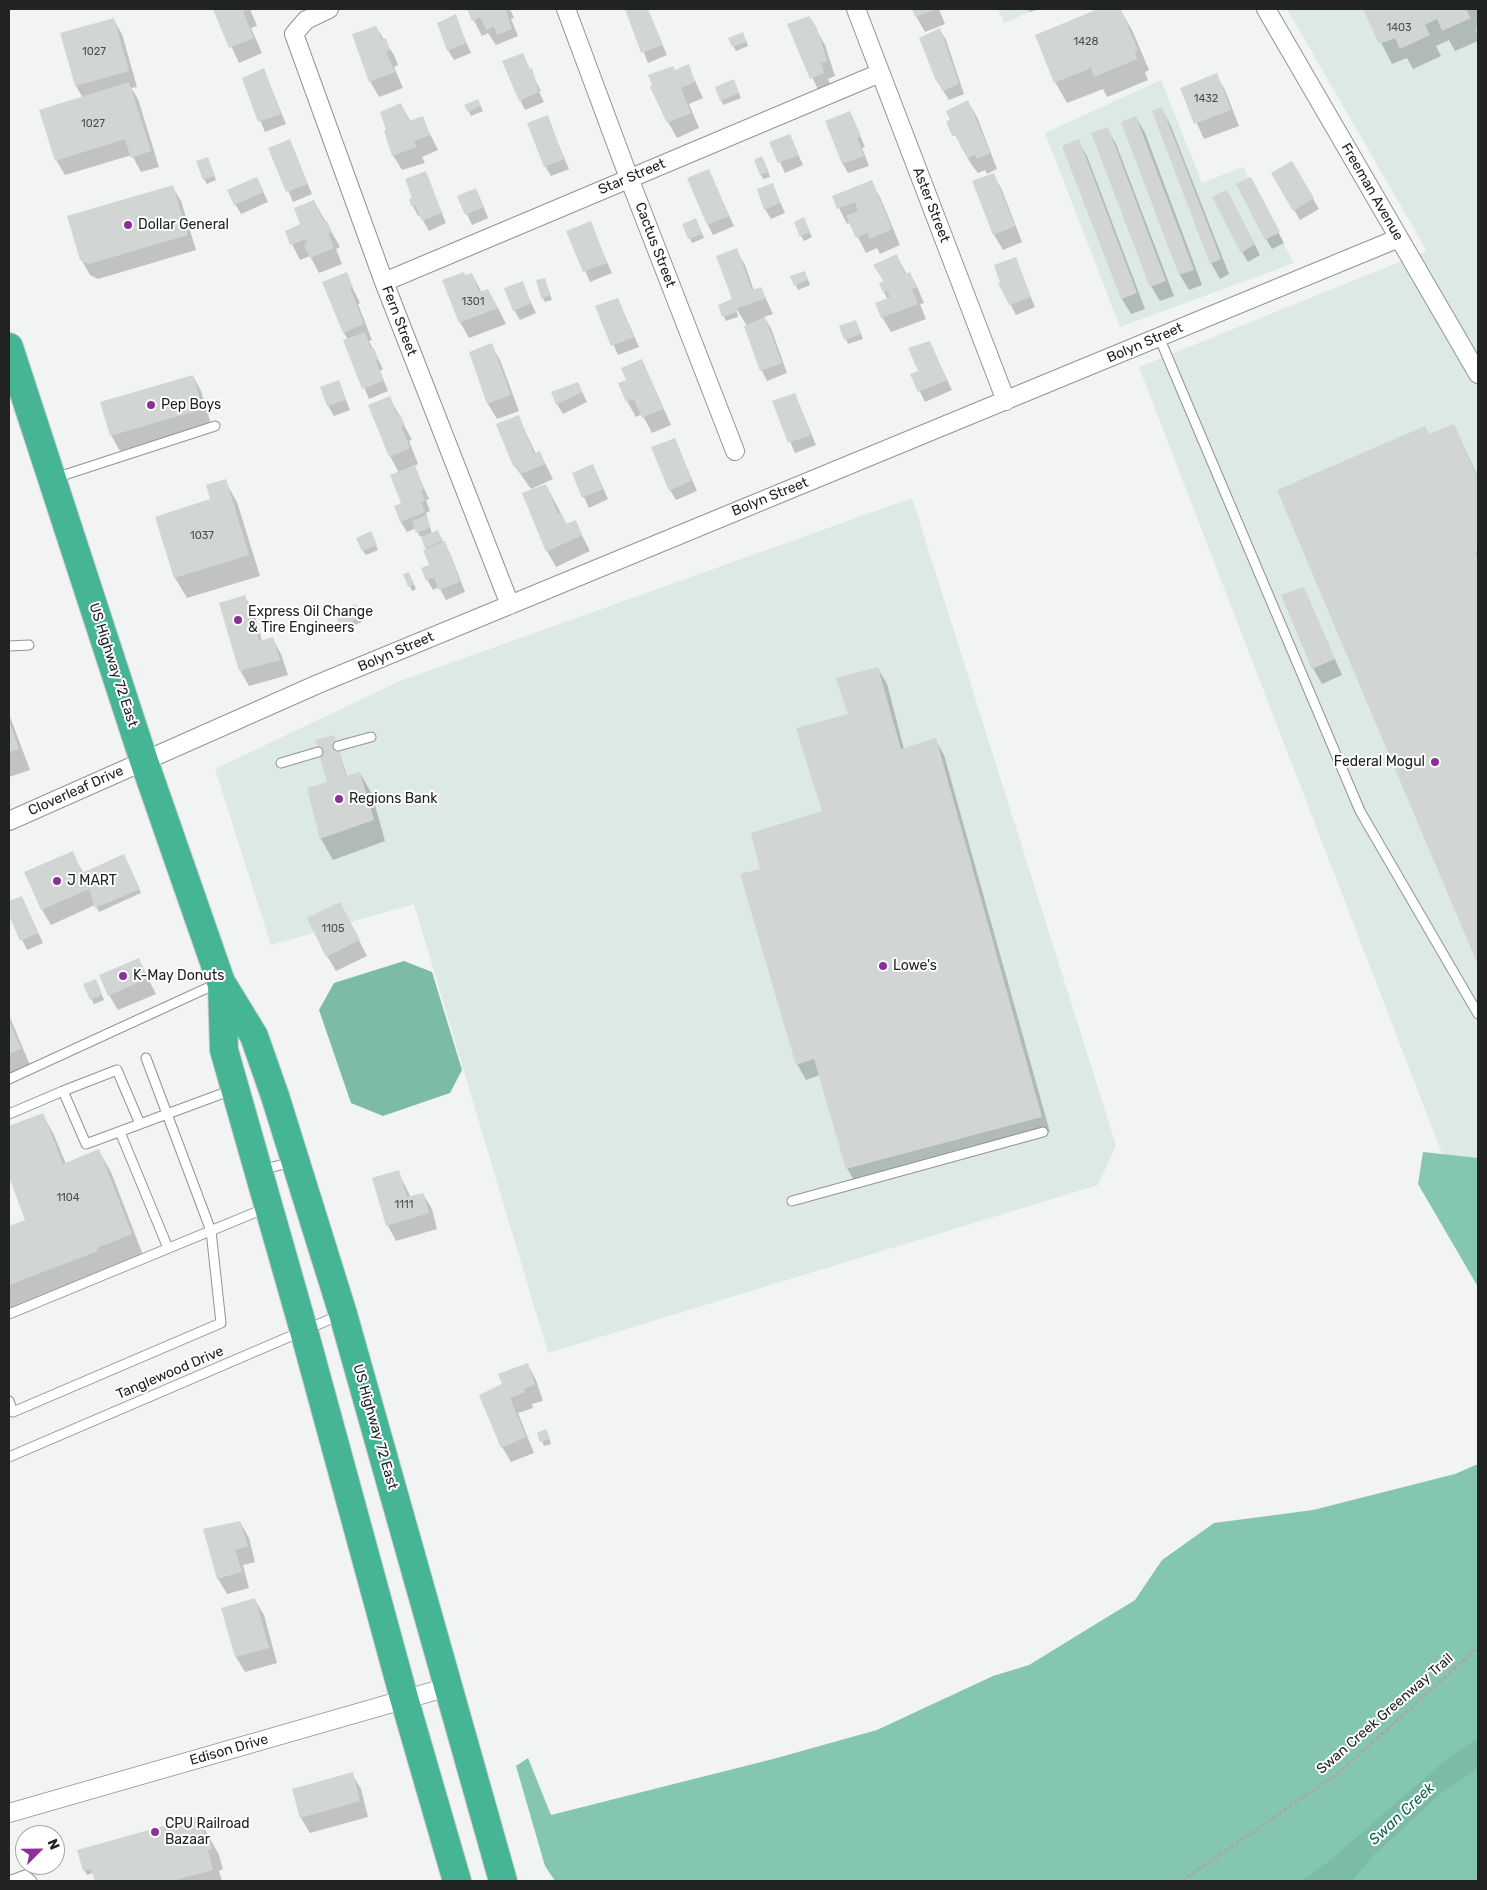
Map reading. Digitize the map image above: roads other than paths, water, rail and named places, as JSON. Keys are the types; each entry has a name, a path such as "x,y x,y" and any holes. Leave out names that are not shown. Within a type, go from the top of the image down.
{"highway":[{"name":"US Highway 72 East","path":"9,347 144,761 222,982 254,1036 295,1161 343,1314 503,1881"},
{"path":"9,404 38,436"},
{"name":"US Highway 72 East","path":"222,982 224,1050 304,1331 404,1698 457,1881"}],"street":[{"name":"Fern Street","path":"329,9 306,20 294,34 384,282 510,605"},
{"name":"Cactus Street","path":"566,9 735,452"},
{"name":"Aster Street","path":"856,9 1006,401"},
{"name":"Freeman Avenue","path":"1266,9 1478,374"},
{"name":"Star Street","path":"384,282 880,72"},
{"name":"Bolyn Street","path":"144,761 318,684 1399,238"},
{"name":"Cloverleaf Drive","path":"9,821 144,761"},
{"name":"Edison Drive","path":"9,1813 448,1686"}],"lane":[{"path":"1159,337 1360,811 1478,1014"},
{"path":"52,479 215,426"},
{"path":"9,646 29,645"},
{"path":"338,746 371,737"},
{"path":"281,763 318,752"},
{"path":"9,1078 222,982"},
{"path":"9,1401 11,1411 221,1323 211,1231 146,1058"},
{"path":"9,1114 117,1070 140,1124"},
{"path":"63,1091 86,1144 235,1089"},
{"path":"120,1132 168,1248"},
{"path":"792,1201 1043,1132"},
{"path":"258,1171 295,1161"},
{"path":"9,1314 269,1207"},
{"name":"Tanglewood Drive","path":"9,1457 343,1314"},
{"path":"9,1881 25,1875 32,1881"}],"water":[{"path":"404,961 432,972 462,1070 450,1093 383,1116 351,1103 319,1010 334,983"},
{"name":"Swan Creek","path":"1478,1739 1478,1768 1441,1793 1374,1855 1352,1881 1302,1881 1333,1858 1436,1768 1462,1748"}],"place":[{"name":"Dollar General","path":"128,225"},
{"name":"Pep Boys","path":"151,405"},
{"name":"Express Oil Change & Tire Engineers","path":"238,620"},
{"name":"Federal Mogul","path":"1435,762"},
{"name":"Regions Bank","path":"339,799"},
{"name":"J MART","path":"57,881"},
{"name":"Lowe's","path":"883,966"},
{"name":"K-May Donuts","path":"123,976"},
{"name":"CPU Railroad Bazaar","path":"155,1832"}]}
